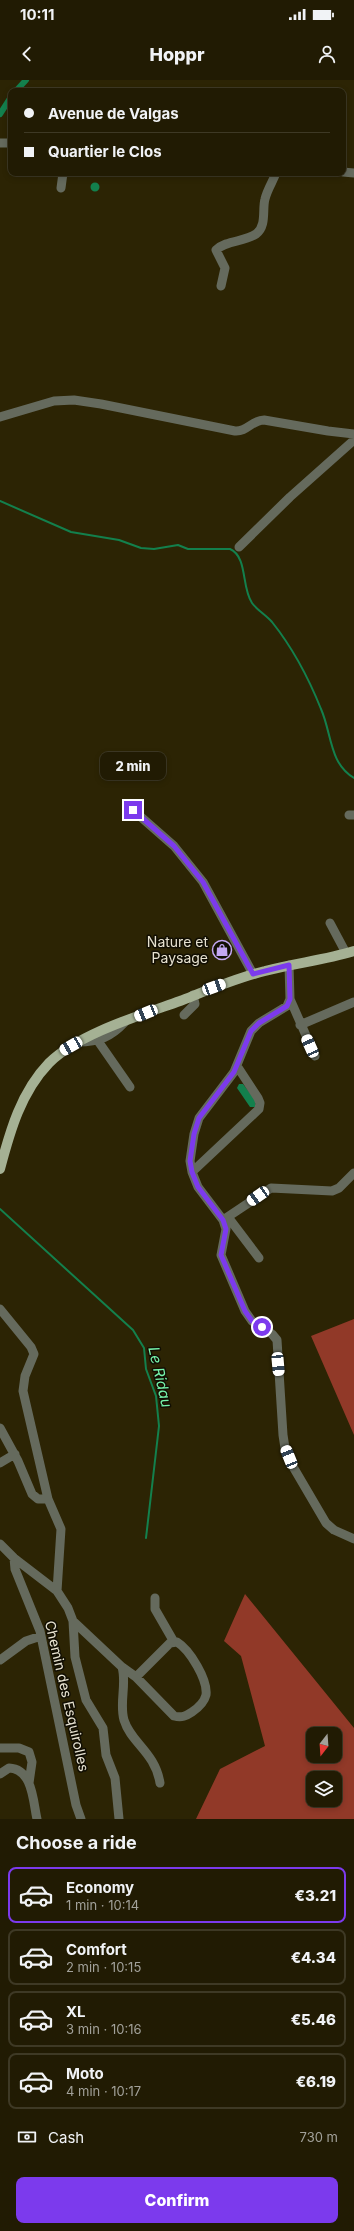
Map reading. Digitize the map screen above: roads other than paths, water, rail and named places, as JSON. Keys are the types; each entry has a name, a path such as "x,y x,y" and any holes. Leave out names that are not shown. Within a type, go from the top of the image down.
{"main road":[{"path":"0,1169 14,1119 30,1088 49,1064 63,1050 78,1042 126,1022 253,974 350,952"}],"street":[{"path":"61,188 63,176"},
{"path":"221,286 225,268 216,250 223,246 255,235 260,231 263,223 265,197 275,176"},
{"path":"0,417 54,401 64,400 89,402 235,432 243,431 257,421 264,420 354,434"},
{"path":"239,548 290,497 354,440"},
{"path":"133,810 174,846 203,882 253,974"},
{"path":"330,923 350,952"},
{"path":"289,965 290,999 314,1056"},
{"path":"184,1015 195,1004 193,996"},
{"path":"259,1258 202,1192 192,1172 190,1155 199,1118 237,1066 246,1042 254,1027 285,1008 290,999"},
{"path":"300,1025 354,1002"},
{"path":"78,1042 98,1041 117,1030 126,1022"},
{"path":"98,1041 130,1087"},
{"path":"192,1172 259,1109 260,1103 258,1098 237,1066"},
{"path":"226,1218 271,1188 282,1187 326,1192 335,1190 350,1183 354,1172"},
{"path":"226,1218 226,1229 221,1255 245,1311 252,1321 272,1334 277,1340 283,1435 290,1459 326,1523 334,1530 354,1539"},
{"path":"0,1309 31,1346 34,1354 25,1376 23,1391 48,1499 62,1532 57,1591"},
{"path":"0,1428 15,1454 32,1494 38,1499 48,1499"},
{"path":"0,1463 15,1454"},
{"path":"0,1544 14,1558 57,1591 68,1608 73,1621 77,1665 88,1704 103,1728 106,1755 115,1778 118,1819"},
{"name":"Chemin des Esquirolles","path":"14,1558 15,1569 41,1636 76,1805 81,1819"},
{"path":"73,1621 122,1667 136,1677 174,1716 185,1716 200,1706 206,1696 205,1686 192,1655 181,1645 174,1642 155,1609 155,1598"},
{"path":"0,1660 26,1640 41,1636"},
{"path":"136,1677 166,1647 174,1642"},
{"path":"122,1667 124,1719 130,1731 155,1765 160,1783"},
{"path":"0,1748 19,1748 29,1752 32,1762 29,1783"},
{"path":"0,1774 6,1769 12,1768 23,1773 29,1783 37,1819"}],"waterway":[{"path":"19,88 26,80"},
{"path":"0,114 8,102"},
{"path":"0,501 71,532 119,540 141,548 154,549 178,545 188,549 230,549 236,553 242,565 246,589 252,603 272,622 293,653 311,686 321,709 335,756 346,772 354,778"},
{"name":"Le Ridau","path":"0,1209 133,1330 144,1348 146,1369 156,1396 159,1426 146,1538"}],"place":[{"name":"Nature et Paysage","path":"222,950"}]}
